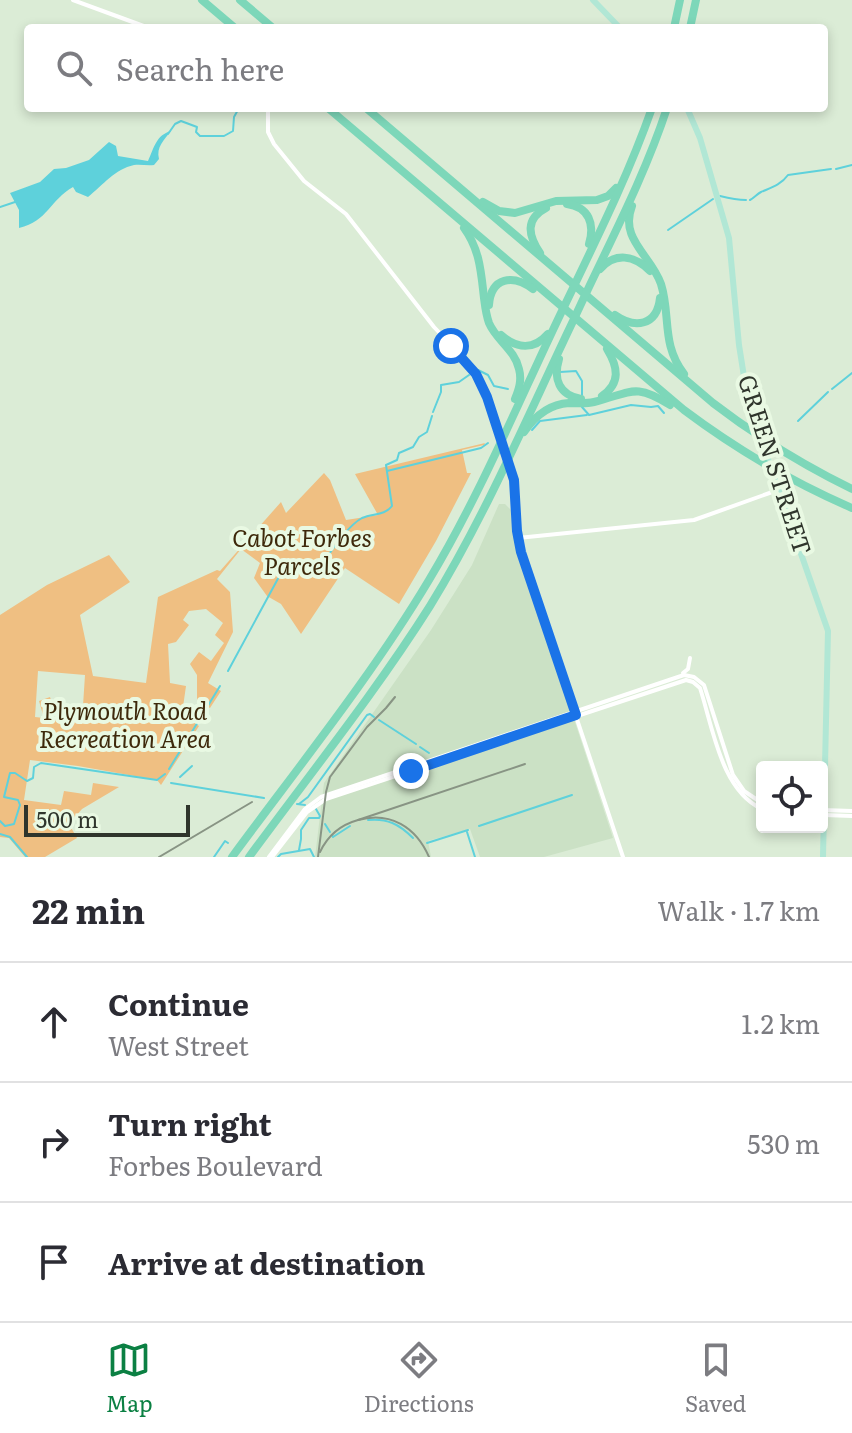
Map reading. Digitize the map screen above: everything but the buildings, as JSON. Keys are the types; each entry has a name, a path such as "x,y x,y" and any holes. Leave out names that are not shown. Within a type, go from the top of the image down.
{"highway":[{"path":"202,0 230,24"},
{"path":"240,0 268,24"},
{"path":"675,24 680,0"},
{"path":"691,24 696,0"},
{"path":"333,112 454,215 565,300 602,342 710,429"},
{"path":"371,112 544,260 583,299 713,403 769,443 852,489"},
{"path":"232,857 363,680 408,614 460,524 634,156 650,112"},
{"path":"666,112 628,215 628,227 661,284 673,358 687,378 713,403"},
{"path":"249,857 383,676 429,607 473,529 514,445 653,147"},
{"path":"454,183 494,209 518,213 555,201 603,198 616,188 634,156"},
{"path":"544,260 530,234 534,216 554,205 580,207 590,220 592,232 578,277"},
{"path":"454,215 478,253 489,324 513,355 520,370 519,389 502,438"},
{"path":"618,257 631,258 646,267 655,279 660,296 658,309 653,316 646,321 630,323 583,299 600,269 618,257"},
{"path":"559,316 544,339 534,345 511,343 492,323 489,298 493,289 511,280 565,300"},
{"path":"570,326 556,372 559,387 568,396 582,400 595,398 612,387 616,379 615,367 602,342"},
{"path":"514,445 533,420 552,406 591,402 632,391 652,394 762,462 852,508"}],"main road":[{"path":"593,0 616,24"},
{"name":"GREEN STREET","path":"689,112 700,138 729,238 744,383 751,414 828,628 825,761"},
{"name":"GREEN STREET","path":"823,833 823,857"}],"street":[{"path":"73,0 138,24"},
{"path":"268,112 268,132 274,144 304,181 346,214 434,327 466,361 482,386 512,474 518,538 623,857"},
{"path":"518,538 694,520 778,490"},
{"path":"678,677 687,670 690,658"},
{"path":"270,857 307,812 326,799 678,677 692,676 704,685 733,775 756,801"},
{"path":"575,714 682,681 691,681 700,688 731,780 742,796 756,803"},
{"path":"828,812 852,813"}],"shaded area":[{"path":"499,504 505,504 511,510 513,533 613,838 544,857 480,857 470,829 428,841 431,857 315,857 324,783 431,630 472,565"}],"green space":[{"path":"485,443 462,450 467,473 471,473 399,604 345,568 301,634 281,604 267,596 254,578 260,563 241,549 217,579 230,592 233,632 208,683 221,691 210,708 197,700 197,675 190,664 199,652 211,661 224,643 215,635 223,623 206,609 189,611 183,620 189,625 176,642 168,644 170,683 186,686 182,714 199,726 161,785 157,780 30,760 24,800 61,805 64,791 91,795 93,783 119,787 82,809 69,824 77,838 45,857 25,857 9,838 0,837 0,615 47,585 109,555 130,582 80,615 93,676 146,683 158,597 220,571 281,502 286,513 324,473 330,480 346,520 378,515 355,474","holes":["38,671 85,675 82,721 67,720 65,713 56,715 50,697 39,701 44,718 35,717"]}],"water":[{"path":"171,131 161,144 159,159 154,165 134,165 121,170 88,197 76,192 73,187 43,215 19,228 19,210 10,193 40,182 54,169 89,160 109,142 116,146 118,156 148,161 159,139"}],"waterway":[{"path":"168,134 181,121 197,127 196,132 200,136 224,136 233,131 237,112"},
{"path":"836,169 852,165"},
{"path":"750,200 779,184 788,175 831,169"},
{"path":"720,196 746,200"},
{"path":"668,230 713,199"},
{"path":"0,207 18,201"},
{"path":"478,370 488,375 494,386 508,389"},
{"path":"560,372 576,371 582,381 582,395"},
{"path":"832,389 852,373"},
{"path":"433,412 441,385 459,382 469,375"},
{"path":"798,421 828,392"},
{"path":"582,407 589,415 631,405 658,406 664,413"},
{"path":"532,430 540,421 587,415"},
{"path":"228,671 287,562 310,568 320,567 350,527 362,518 392,506 386,465 397,460 399,453 413,447 419,437 427,432 432,416"},
{"path":"387,471 481,448 488,443"},
{"path":"169,769 220,686"},
{"path":"299,804 308,797 367,715 374,717"},
{"path":"379,720 416,744"},
{"path":"420,747 429,753"},
{"path":"0,821 5,826 14,824 20,805 18,800 4,797 10,773 27,781 33,778 34,767 41,763 157,780 165,774"},
{"path":"180,777 192,766"},
{"path":"171,783 264,798"},
{"path":"479,826 572,795"},
{"path":"297,804 305,805"},
{"path":"299,850 301,830 309,818 320,816 316,809"},
{"path":"368,820 392,823 413,838"},
{"path":"325,824 330,832"},
{"path":"332,835 350,826"},
{"path":"427,843 468,830"},
{"path":"467,832 475,857"},
{"path":"0,834 10,837 27,857"},
{"path":"214,857 225,841 228,843"},
{"path":"278,857 310,849 314,857"}],"railway":[{"path":"318,857 330,777 367,727 395,697"},
{"path":"358,820 525,764"},
{"path":"159,857 252,802"},
{"path":"320,852 331,836 346,825 358,820 381,818 409,830 424,846 429,857"}],"route":[{"path":"411,771 576,715 521,552 514,480 487,397 476,374 451,346"}],"park label":[{"name":"Cabot Forbes Parcels","path":"302,553"},
{"name":"Plymouth Road Recreation Area","path":"125,726"}]}
